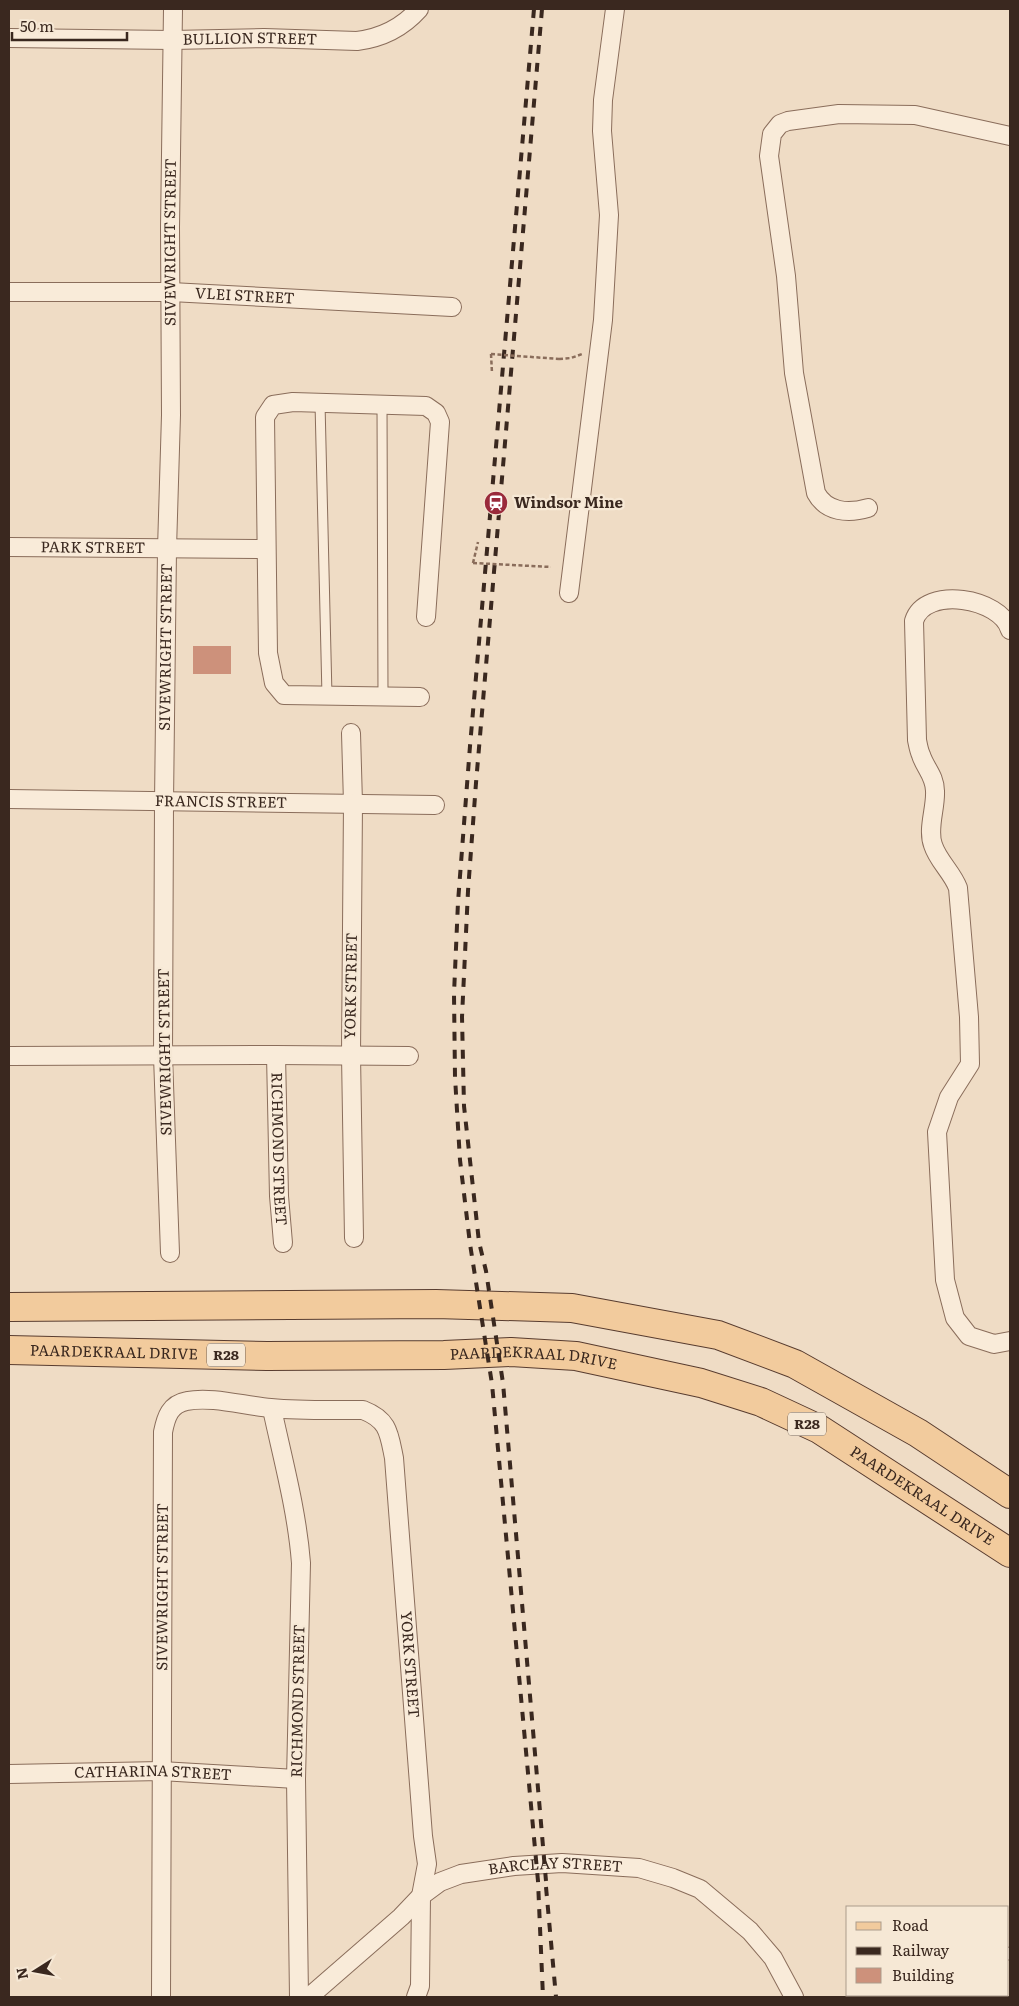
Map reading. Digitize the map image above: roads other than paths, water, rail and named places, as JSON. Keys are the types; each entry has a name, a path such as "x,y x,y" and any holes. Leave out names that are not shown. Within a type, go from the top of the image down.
{"main road":[{"path":"9,1307 436,1304 572,1308 718,1335 795,1364 918,1433 1010,1494"},
{"name":"PAARDEKRAAL DRIVE","path":"9,1350 267,1356 444,1355 512,1352 576,1356 701,1383 761,1402 819,1429 1010,1553"}],"street":[{"name":"SIVEWRIGHT STREET","path":"170,1253 163,1056 166,549 171,415 173,9"},
{"name":"BULLION STREET","path":"9,38 172,40 264,38 357,41 370,40 398,27 419,9"},
{"path":"569,593 603,320 609,216 602,131 603,100 614,9"},
{"path":"868,508 849,512 835,509 822,503 816,493 794,373 786,276 768,150 771,138 776,128 788,121 839,114 915,115 1010,136"},
{"name":"VLEI STREET","path":"9,292 171,292 452,307"},
{"path":"420,697 284,695 274,683 268,652 265,418 273,405 293,402 426,406 436,413 440,422 426,617"},
{"name":"PARK STREET","path":"9,547 266,549"},
{"path":"1010,630 1003,616 996,611 976,603 956,599 936,601 926,605 916,614 914,621 917,740 921,756 933,779 935,790 931,837 933,845 953,876 958,888 963,968 969,1017 970,1064 949,1097 937,1132 945,1280 955,1318 969,1336 994,1344 1010,1341"},
{"name":"YORK STREET","path":"351,733 354,803 351,1055 354,1238"},
{"name":"FRANCIS STREET","path":"9,799 164,803 435,805"},
{"path":"9,1056 276,1054 409,1056"},
{"name":"RICHMOND STREET","path":"276,1054 279,1196 283,1243"},
{"name":"SIVEWRIGHT STREET","path":"161,1997 163,1432 167,1416 173,1407 186,1401 207,1400 272,1408 363,1410 376,1415 384,1423 389,1433"},
{"name":"RICHMOND STREET","path":"272,1408 293,1505 301,1556 296,1779 299,1997"},
{"name":"YORK STREET","path":"389,1433 395,1468 423,1836 427,1864 421,1896"},
{"name":"CATHARINA STREET","path":"9,1774 161,1771 296,1779"},
{"name":"BARCLAY STREET","path":"309,1997 371,1941 401,1917 421,1896 440,1882 461,1874 514,1866 562,1863 639,1868 673,1878 700,1890 722,1906 750,1931 772,1958 794,1997"},
{"path":"416,1997 420,1986 421,1896"}],"lane":[{"path":"320,403 327,696"},
{"path":"382,404 383,696"}],"railway":[{"path":"534,9 470,746 458,902 454,994 455,1077 460,1160 470,1244 492,1384 538,1881 543,1997"},
{"path":"542,9 476,783 468,891 462,1017 464,1106 479,1242 486,1271 503,1383 546,1881"},
{"path":"546,1887 556,1997"}],"place":[{"name":"Windsor Mine","path":"496,503"}]}
